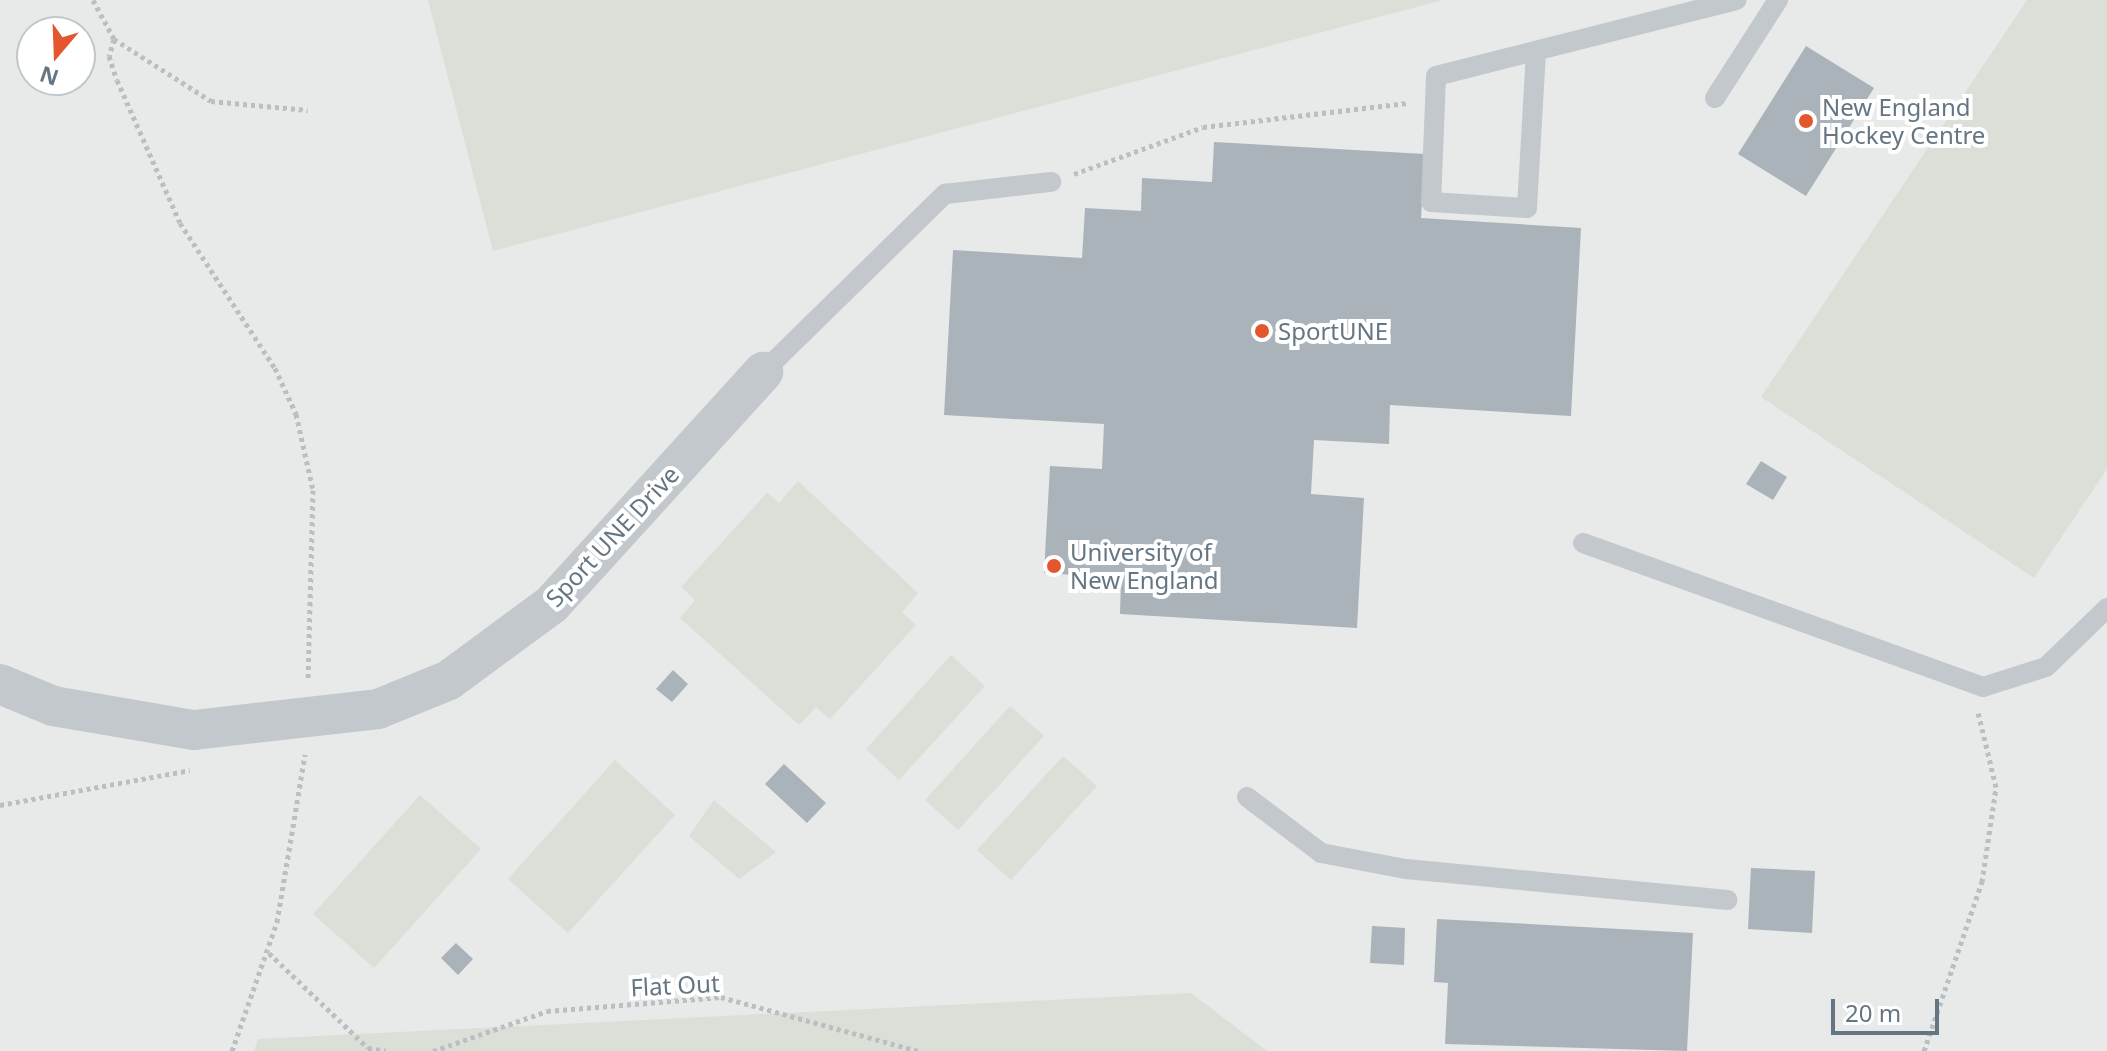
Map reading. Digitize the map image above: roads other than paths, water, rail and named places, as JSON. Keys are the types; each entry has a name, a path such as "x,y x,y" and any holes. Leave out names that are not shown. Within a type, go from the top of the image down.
{"street":[{"name":"Sport UNE Drive","path":"0,684 53,706 194,730 308,721 412,695 449,680 552,604 763,372"}],"lane":[{"path":"1536,52 1527,208 1431,202 1436,76 1737,0"},
{"path":"1715,98 1778,0"},
{"name":"Sport UNE Drive","path":"763,372 945,194 1051,182"},
{"path":"1583,543 1983,687 2046,667 2107,608"},
{"path":"1247,797 1321,853 1406,869 1728,900"}],"place":[{"name":"New England Hockey Centre","path":"1806,121"},
{"name":"SportUNE","path":"1262,331"},
{"name":"University of New England","path":"1054,566"}]}
